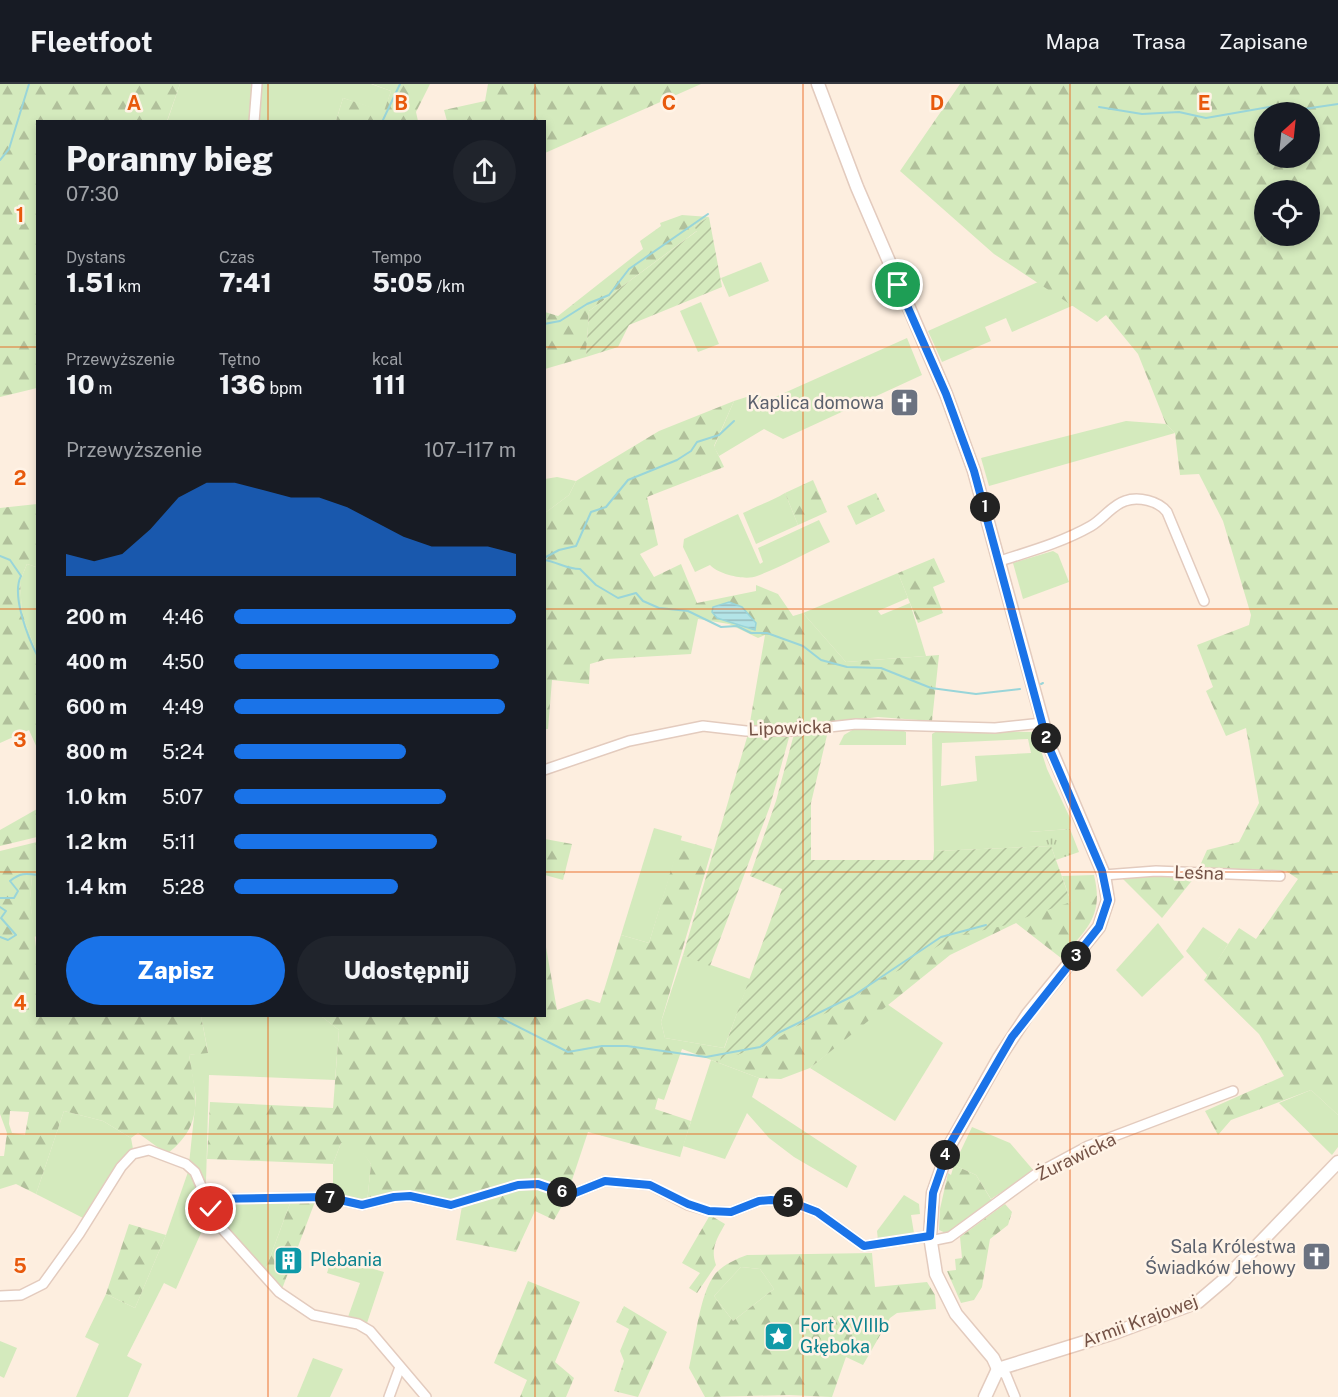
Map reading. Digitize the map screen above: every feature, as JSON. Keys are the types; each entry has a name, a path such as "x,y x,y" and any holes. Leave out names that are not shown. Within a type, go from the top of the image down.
{"street":[{"path":"254,120 257,84"},
{"path":"818,84 857,187 960,429 1000,561 1042,723 1058,769 1104,875 1108,900 1099,927 1012,1037 950,1144 933,1193 930,1238 936,1274 950,1305 998,1369 1006,1375 1015,1397"},
{"path":"1000,561 1060,541 1090,527 1125,501 1148,501 1157,503 1167,512 1204,601"},
{"name":"Lipowicka","path":"546,769 629,741 703,726 746,731 792,731 856,724 995,728 1042,723"},
{"name":"Leśna","path":"1104,875 1156,872 1280,876"},
{"name":"Żurawicka","path":"208,1199 309,1197 334,1198 362,1205 394,1197 410,1196 451,1205 518,1185 538,1184 570,1195 597,1182 621,1182 650,1185 688,1204 709,1211 731,1212 759,1201 791,1202 817,1212 864,1246 950,1237 1036,1174 1088,1146 1233,1091"},
{"path":"0,1296 21,1295 43,1284 79,1234 121,1167 133,1154 142,1150 159,1153 186,1164 199,1179 217,1223 279,1292 313,1316 358,1324 370,1331 426,1397"},
{"name":"Armii Krajowej","path":"998,1369 1117,1332 1198,1302 1225,1279 1338,1162"},
{"path":"389,1397 400,1367"},
{"path":"985,1397 998,1369"}],"green space":[{"path":"0,84 180,84 167,120 36,120 36,388 0,397"},
{"path":"180,84 253,84 250,120 168,120"},
{"path":"260,84 371,84 391,91 384,112 343,98 336,120 256,120"},
{"path":"372,84 430,84 416,112 418,120 336,120 343,98 384,111 391,91"},
{"path":"488,84 701,84 546,153 546,120 447,120 444,110 485,101"},
{"path":"960,84 1338,84 1338,1115 1311,1090 1231,1120 1218,1135 1205,1111 1284,1076 1259,1034 1204,980 1239,928 1256,939 1298,879 1286,871 1198,870 1207,850 1239,842 1259,803 1246,728 1226,736 1206,691 1213,687 1197,645 1249,625 1251,615 1223,521 1199,474 1180,475 1175,433 1166,424 1138,354 1106,315 1097,322 994,254 900,171"},
{"path":"682,215 709,217 694,226 698,230 589,311 586,357 546,369 546,312 558,316 643,249 640,241 661,226 660,223"},
{"path":"709,217 722,287 629,325 618,347 586,357 589,311 697,231 694,226"},
{"path":"761,262 769,281 729,297 721,278"},
{"path":"1038,282 1074,305 1012,332 1006,318 985,327 991,341 942,362 928,331"},
{"path":"701,302 719,344 698,352 680,311"},
{"path":"907,338 922,375 783,439 764,429 719,456 714,447 734,401 759,393 764,402"},
{"path":"734,401 714,446 724,467 647,497 658,545 640,554 654,577 681,564 697,603 756,591 756,585 778,594 793,616 803,613 846,662 939,655 932,721 878,717 792,728 749,728 765,635 758,638 729,624 698,619 691,654 607,659 590,664 589,684 552,680 548,729 546,729 546,512 569,495 576,481 659,431"},
{"path":"1126,421 1166,424 1175,433 989,486 981,458"},
{"path":"557,477 576,481 569,495 546,512 546,479"},
{"path":"813,480 827,512 798,525 785,493"},
{"path":"785,493 798,525 756,544 743,513"},
{"path":"876,493 885,511 856,525 847,506"},
{"path":"36,504 36,567 27,564 20,581 22,613 36,651 36,746 29,730 0,743 0,508"},
{"path":"738,514 760,564 763,562 758,548 819,520 830,542 757,576 739,577 725,574 710,565 695,572 683,547 684,539"},
{"path":"1053,551 1058,554 1069,582 1023,599 1013,563"},
{"path":"934,558 945,582 933,587 943,613 918,623 898,573"},
{"path":"27,564 36,567 36,651 22,614 20,581"},
{"path":"898,573 908,598 878,611 881,615 910,603 926,656 846,662 803,613"},
{"path":"854,729 902,730 906,732 906,745 839,745 844,735"},
{"path":"828,731 811,803 811,860 933,860 934,851 1051,846 1071,902 1015,921 1016,923 952,937 902,969 877,980 846,1004 793,1028 768,1045 720,1060 782,889 750,876 776,801 794,734"},
{"path":"937,731 1035,732 1047,769 1071,820 1070,829 1029,832 1029,847 934,851 932,734","holes":["1028,739 1031,753 975,756 977,781 941,786 942,743"]},
{"path":"748,734 790,734 770,806 710,966 683,955"},
{"path":"36,810 36,837 0,846 0,830"},
{"path":"654,828 682,836 649,943 621,935"},
{"path":"1070,829 1079,852 1056,860 1051,846 1029,847 1029,832"},
{"path":"546,839 572,844 563,880 546,875"},
{"path":"680,840 712,849 661,1022 665,1038 724,1048 973,914 1071,902 1062,876 1094,875 1097,889 1095,912 1091,921 1079,939 1061,958 1016,923 950,955 810,1068 781,1079 759,1078 682,1049 664,1100 658,1098 655,1109 691,1121 680,1157 588,1132 568,1192 537,1179 520,1181 466,1198 445,1201 395,1191 367,1203 371,1164 355,1143 341,1143 333,1164 207,1159 210,1102 333,1108 339,1030 322,1017 546,1017 546,947 557,1010 587,999 600,1003 621,935 649,943"},
{"path":"36,842 36,877 32,876 30,899 36,947 36,1017 201,1017 208,1053 189,1055 195,1110 187,1132 167,1154 138,1133 131,1138 103,1121 64,1111 36,1194 16,1184 0,1189 0,1156 4,1156 7,1133 0,1114 0,851","holes":["10,1111 29,1112 25,1135 12,1133 9,1124"]},
{"path":"32,875 36,876 36,936 34,937 30,899"},
{"path":"1132,876 1194,878 1162,918 1123,879"},
{"path":"1158,923 1184,957 1142,997 1116,970"},
{"path":"1203,927 1228,944 1208,976 1186,951"},
{"path":"683,955 750,979 724,1048 665,1038 661,1022"},
{"path":"887,1004 943,1043 895,1121 810,1068"},
{"path":"201,1017 322,1017 339,1030 335,1080 209,1075 206,1182 189,1164 196,1098 189,1055 208,1052"},
{"path":"711,1060 759,1078 752,1097 857,1166 847,1188 794,1157 769,1138 747,1113 725,1159 683,1146"},
{"path":"1311,1090 1338,1115 1338,1147 1332,1155 1279,1103"},
{"path":"64,1111 103,1121 131,1138 133,1149 118,1166 85,1219 36,1194"},
{"path":"972,1127 1010,1143 1034,1171 991,1199 976,1175 954,1165"},
{"path":"356,1142 371,1164 367,1203 333,1195 333,1164 341,1143"},
{"path":"954,1165 976,1175 992,1201 948,1234 939,1230 940,1209 948,1173 951,1175"},
{"path":"188,1172 194,1178 209,1215 176,1289 164,1283 127,1356 142,1364 128,1397 76,1397 99,1344 85,1337 106,1294 135,1308 166,1235"},
{"path":"532,1186 566,1199 554,1220 535,1211 516,1252 456,1240 462,1206"},
{"path":"904,1195 919,1204 920,1214 911,1215 914,1233 878,1240 877,1231"},
{"path":"292,1198 265,1271 227,1231 215,1205 220,1201"},
{"path":"292,1198 316,1199 282,1289 265,1271"},
{"path":"1005,1204 1012,1212 1008,1225 990,1239 982,1287 974,1300 961,1303 947,1271 956,1270 955,1259 962,1258 960,1237"},
{"path":"710,1215 725,1224 714,1249 716,1265 697,1293 689,1288 700,1273 682,1263"},
{"path":"129,1224 166,1235 135,1308 106,1294"},
{"path":"872,1253 875,1287 927,1282 935,1295 936,1309 897,1313 890,1318 863,1365 846,1357 832,1397 789,1395 705,1397 689,1368 701,1306 715,1274 730,1263 747,1255","holes":["741,1267 760,1269 774,1289 733,1321 714,1296"]},
{"path":"332,1257 384,1272 367,1323 348,1317 360,1283 327,1273"},
{"path":"741,1267 760,1269 774,1289 733,1321 714,1296"},
{"path":"528,1281 580,1302 555,1362 574,1378 566,1397 520,1397 527,1380 494,1363"},
{"path":"624,1306 667,1332 638,1397 614,1391 624,1361 620,1351 629,1329 616,1322"},
{"path":"0,1341 17,1348 4,1378 0,1376"},
{"path":"313,1358 343,1369 330,1397 297,1397"}],"water":[{"path":"729,602 742,607 756,623 755,630 717,618 712,612 713,607"}],"waterway":[{"path":"0,160 9,149 29,84"},
{"path":"383,120 400,84"},
{"path":"1099,107 1142,114 1179,112 1206,118 1275,106 1304,109 1338,104"},
{"path":"546,324 560,321 587,304 609,295 629,269 708,214"},
{"path":"546,557 559,550 576,546 591,512 606,507 628,480 677,460 691,451 697,442 719,435 734,421"},
{"path":"0,556 10,560 21,576 18,584 19,605 36,652"},
{"path":"546,560 580,569 596,585 618,598 636,593 643,601 659,608 688,611 721,627 737,626 751,633 767,633 803,646 821,660 847,667 881,668 931,688 976,694 1020,689"},
{"path":"0,898 14,898 18,891 10,881 17,876 36,875"},
{"path":"0,907 6,911 1,918 16,935 8,940 0,937"},
{"path":"499,1017 568,1052 602,1046 627,1046 706,1057 760,1047 778,1033 853,996 941,937 986,925"}],"place":[{"name":"Kaplica domowa","path":"905,403"},
{"name":"Sala Królestwa Świadków Jehowy","path":"1317,1257"},
{"name":"Plebania","path":"289,1260"},
{"name":"Fort XVIIIb Głęboka","path":"779,1336"}],"route":[{"path":"211,1209 208,1199 291,1196 327,1197 362,1205 394,1197 410,1196 451,1205 478,1199 518,1185 538,1184 570,1195 597,1182 605,1181 650,1185 688,1204 709,1211 731,1212 759,1201 791,1202 817,1212 851,1239 864,1246 930,1236 929,1222 933,1193 950,1144 1012,1037 1099,927 1108,900 1102,871 1048,745 992,531 960,429 898,285"}]}
